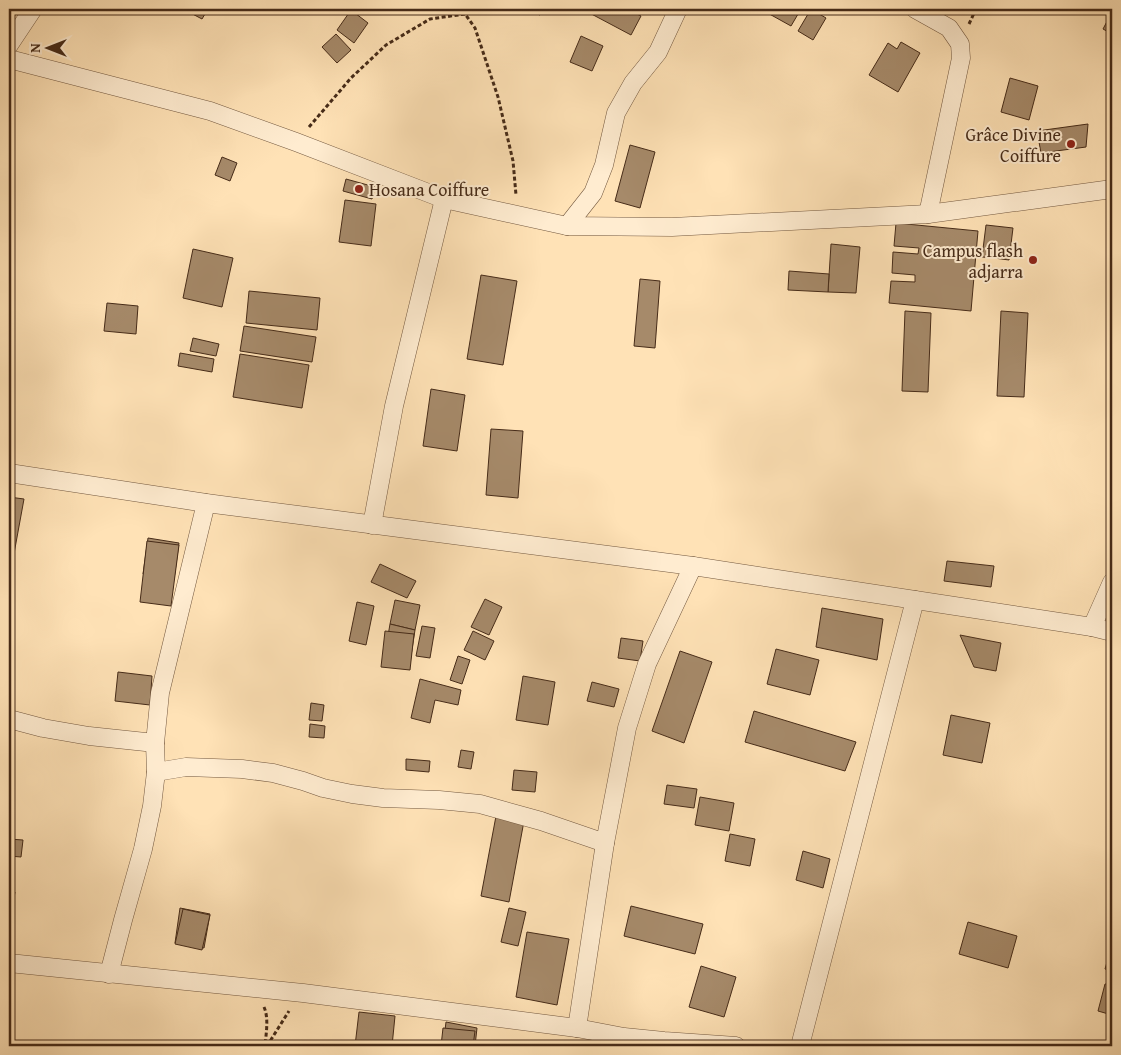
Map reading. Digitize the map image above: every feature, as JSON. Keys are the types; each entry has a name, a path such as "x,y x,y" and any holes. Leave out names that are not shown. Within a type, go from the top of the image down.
{"street":[{"path":"9,45 33,9"},
{"path":"567,226 593,193 604,165 616,113 633,84 658,52 678,9"},
{"path":"915,9 949,28 960,44 961,58 928,214"},
{"path":"9,59 210,111 444,199 567,226 672,227 928,214 1112,190"},
{"path":"372,525 394,406 444,199"},
{"path":"9,473 206,503 693,566 1092,627 1112,632"},
{"path":"109,974 143,849 152,806 156,772 155,743 160,693 206,503"},
{"path":"577,1028 605,843 627,728 647,664 693,566"},
{"path":"1092,627 1112,582"},
{"path":"800,1046 915,600"},
{"path":"9,718 43,728 89,736 155,743"},
{"path":"156,772 186,768 242,769 273,773 323,788 352,794 383,798 480,804 541,821 605,843"},
{"path":"9,963 303,993 577,1028 632,1038 736,1046"}],"path":[{"path":"296,142 351,78 386,45 430,19 465,14 475,28 498,97 513,161 517,215"},
{"path":"254,988 266,1012 266,1046"},
{"path":"266,1046 303,993"}],"building":[{"path":"183,9 208,9 202,19"},
{"path":"523,9 542,9 540,15"},
{"path":"582,9 627,9 641,16 631,35"},
{"path":"765,9 801,9 791,26 764,11"},
{"path":"811,9 826,18 813,40 798,31"},
{"path":"351,10 368,23 354,43 337,30"},
{"path":"1112,12 1112,34 1103,29"},
{"path":"336,34 351,50 337,63 322,47"},
{"path":"581,36 603,46 592,71 570,62"},
{"path":"901,42 920,53 898,92 869,75 888,43 897,49"},
{"path":"1010,78 1038,86 1029,120 1001,112"},
{"path":"1088,124 1086,147 1041,153 1037,131"},
{"path":"630,145 655,152 640,208 615,201"},
{"path":"222,157 237,163 230,181 215,175"},
{"path":"346,179 375,187 372,199 343,191"},
{"path":"345,200 376,204 371,246 339,242"},
{"path":"896,223 978,231 971,311 889,303 891,281 915,282 915,275 892,273 893,252 918,254 919,248 894,246"},
{"path":"986,225 1013,228 1009,260 982,257"},
{"path":"831,244 860,247 856,293 828,292"},
{"path":"193,249 233,258 222,307 183,298"},
{"path":"789,271 829,274 828,292 788,290"},
{"path":"481,275 517,281 503,365 467,359"},
{"path":"640,279 660,281 655,348 634,346"},
{"path":"249,291 320,298 317,330 246,323"},
{"path":"107,303 138,306 136,334 104,331"},
{"path":"905,311 931,313 928,392 902,391"},
{"path":"1001,311 1028,313 1024,397 997,396"},
{"path":"244,326 316,337 312,362 240,351"},
{"path":"193,338 219,344 216,356 190,351"},
{"path":"180,353 214,359 212,372 178,366"},
{"path":"240,354 309,365 302,408 233,397"},
{"path":"431,389 465,395 457,451 423,446"},
{"path":"491,429 523,431 518,498 486,495"},
{"path":"9,497 24,499 9,581"},
{"path":"148,538 179,543 174,579 143,574"},
{"path":"147,541 179,545 171,606 140,602"},
{"path":"947,561 994,566 991,587 944,581"},
{"path":"380,564 416,581 407,598 371,582"},
{"path":"485,599 502,607 489,635 471,627"},
{"path":"395,600 420,605 415,630 390,624"},
{"path":"357,602 374,606 366,645 349,641"},
{"path":"822,608 883,619 877,660 816,647"},
{"path":"390,624 415,630 409,669 383,665"},
{"path":"422,626 435,628 430,658 416,656"},
{"path":"385,631 414,634 410,670 381,667"},
{"path":"473,631 494,641 485,660 464,650"},
{"path":"960,635 1001,643 996,671 974,667"},
{"path":"621,638 643,641 640,661 618,658"},
{"path":"776,649 819,660 810,695 767,684"},
{"path":"680,651 712,662 684,743 652,731"},
{"path":"458,656 470,660 462,684 450,680"},
{"path":"118,672 152,676 150,705 115,701"},
{"path":"523,676 555,682 548,725 516,720"},
{"path":"420,679 461,690 458,705 435,700 430,723 411,718"},
{"path":"592,682 619,689 614,707 587,701"},
{"path":"311,703 324,705 322,721 309,720"},
{"path":"754,711 856,742 845,771 745,742"},
{"path":"951,715 990,723 982,763 943,755"},
{"path":"310,724 325,726 324,738 309,737"},
{"path":"461,750 474,752 471,769 458,767"},
{"path":"406,759 430,761 429,772 406,770"},
{"path":"514,770 537,772 535,792 512,790"},
{"path":"667,785 697,789 694,808 664,804"},
{"path":"700,797 734,803 729,831 695,825"},
{"path":"496,816 524,821 509,902 481,896"},
{"path":"730,834 755,839 750,866 725,861"},
{"path":"9,839 23,840 21,857 9,856"},
{"path":"803,851 830,859 823,888 796,880"},
{"path":"9,891 15,892 11,915 9,915"},
{"path":"631,906 703,924 695,954 624,936"},
{"path":"180,908 210,914 204,948 175,943"},
{"path":"509,908 526,912 518,946 501,942"},
{"path":"183,909 210,915 202,950 175,944"},
{"path":"968,922 1017,936 1008,968 959,954"},
{"path":"527,932 569,939 557,1005 516,997"},
{"path":"1112,948 1112,971 1105,969"},
{"path":"701,966 736,977 724,1017 689,1007"},
{"path":"1105,984 1112,984 1112,1015 1098,1011"},
{"path":"359,1012 395,1016 392,1046 355,1046"},
{"path":"446,1022 477,1028 475,1046 443,1046"},
{"path":"443,1028 475,1031 473,1046 441,1046"}],"place":[{"name":"Grâce Divine Coiffure","path":"1071,144"},
{"name":"Hosana Coiffure","path":"359,189"},
{"name":"Campus flash adjarra","path":"1033,260"}]}
